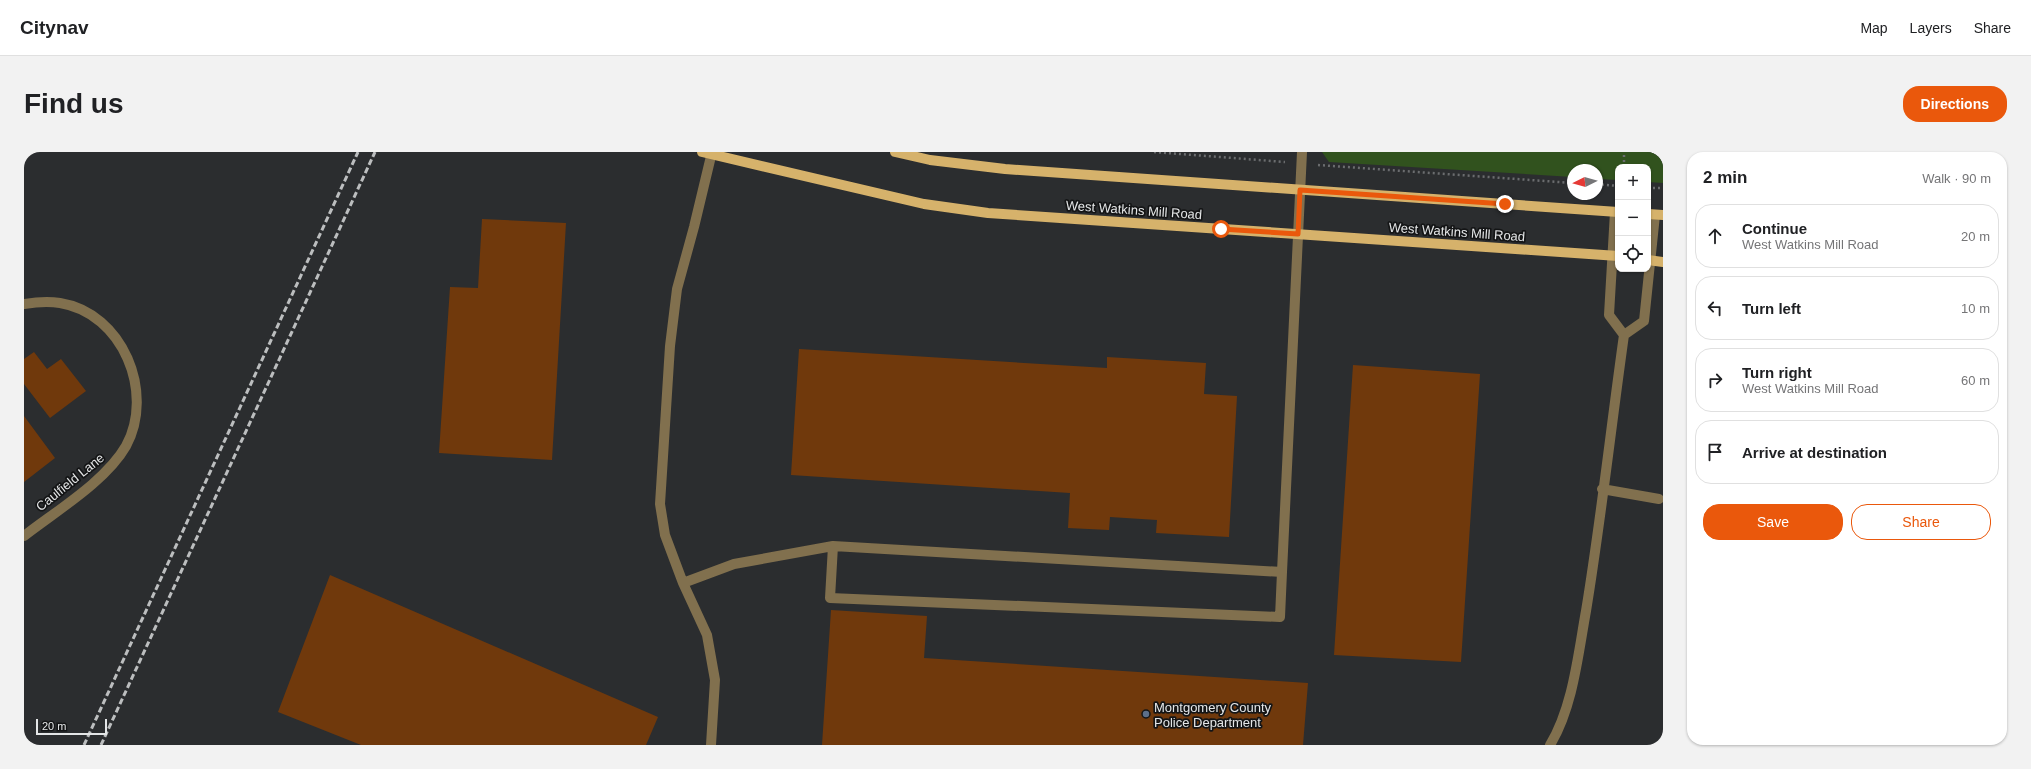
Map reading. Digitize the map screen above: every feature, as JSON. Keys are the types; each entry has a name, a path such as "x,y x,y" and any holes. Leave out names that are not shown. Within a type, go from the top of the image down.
{"main road":[{"path":"895,152 930,160 1005,169 1615,212"},
{"name":"West Watkins Mill Road","path":"709,153 924,204 988,213 1615,256"},
{"path":"1651,260 1663,262"}],"street":[{"path":"832,546 830,598 1280,617 1302,152"},
{"path":"709,153 694,227 677,289 670,346 660,504 665,535 683,583 707,635 715,680 711,745"},
{"path":"1651,245 1655,215"},
{"path":"1550,745 1557,733 1575,676 1596,551 1602,489 1624,336 1610,315 1615,256"},
{"path":"1624,336 1644,321 1648,272"},
{"name":"Caulfield Lane","path":"24,304 42,302 61,303 79,309 96,319 113,335 123,348 134,376 137,396 132,432 118,458 110,468 92,484 24,536"},
{"path":"1602,489 1659,499"},
{"path":"683,583 734,564 832,546 1282,572"}],"path":[{"path":"1154,152 1266,161"},
{"path":"1624,152 1624,164"},
{"path":"1332,166 1567,183"},
{"path":"1603,185 1615,186"},
{"path":"1651,188 1663,188"}],"green space":[{"path":"1322,152 1663,152 1663,183 1651,182 1651,164 1615,164 1615,180 1603,179 1603,164 1567,164 1567,177 1329,162"}],"building":[{"path":"482,219 566,223 552,460 439,453 450,287 478,288"},
{"path":"799,349 1107,368 1107,357 1206,363 1204,394 1237,396 1229,537 1156,533 1157,520 1110,517 1109,530 1068,528 1070,493 791,475"},
{"path":"34,352 47,369 61,359 86,391 50,418 24,384 24,359"},
{"path":"1353,365 1480,374 1461,662 1334,655"},
{"path":"24,416 55,458 24,482"},
{"path":"330,575 658,717 646,745 361,745 278,712"},
{"path":"831,610 927,616 924,658 1308,683 1303,745 822,745"}],"railway":[{"path":"84,745 358,152"},
{"path":"101,745 375,152"}],"place":[{"name":"Montgomery County Police Department","path":"1146,714"}],"route":[{"path":"1221,229 1298,234 1300,190 1505,204"}]}
